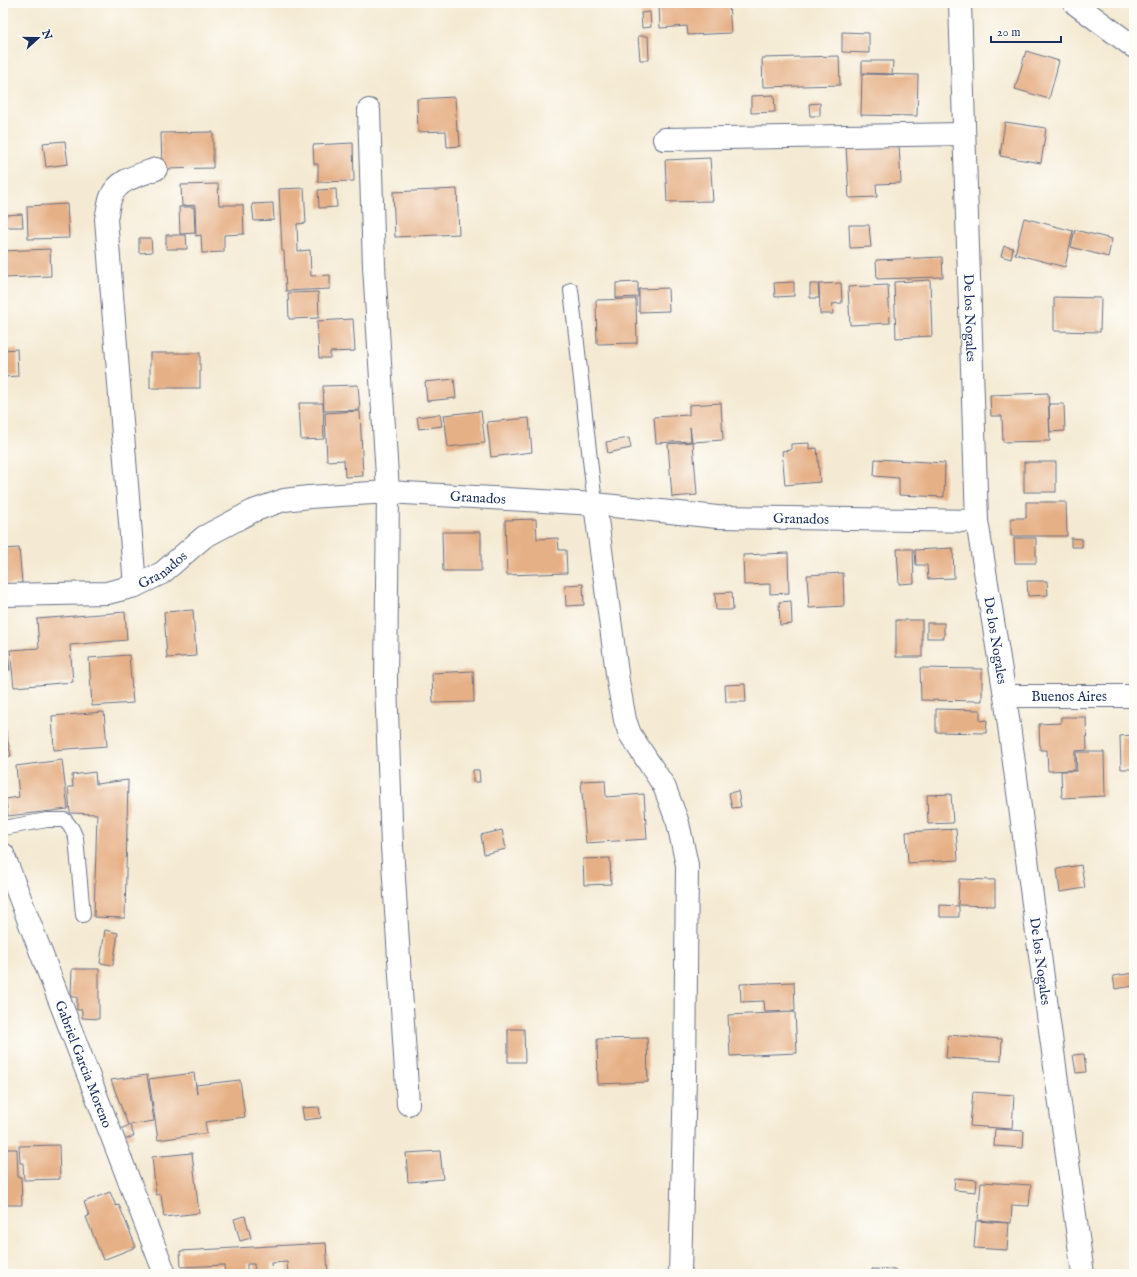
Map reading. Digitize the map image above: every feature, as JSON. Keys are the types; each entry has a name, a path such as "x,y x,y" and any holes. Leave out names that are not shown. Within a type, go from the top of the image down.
{"street":[{"name":"De los Nogales","path":"960,3 977,521 1005,696 1082,1274"},
{"path":"1074,3 1134,47"},
{"path":"369,110 374,266 388,492 386,684 392,846 408,1104"},
{"path":"664,139 964,134"},
{"path":"135,586 106,219 111,196 119,185 156,170"},
{"name":"Granados","path":"3,595 107,593 135,586 162,573 204,537 253,511 284,500 388,492 595,504 717,517 977,521"},
{"path":"595,504 618,681 625,720 630,734 655,770 664,786 678,823 687,865 685,1077 680,1274"},
{"name":"Buenos Aires","path":"1005,696 1134,696"},
{"name":"Gabriel Garcia Moreno","path":"3,854 165,1274"}],"lane":[{"path":"571,290 595,504"},
{"path":"3,828 47,820 65,820 72,829 76,838 83,916"}],"building":[{"path":"729,3 731,33 688,35 687,26 660,28 659,5"},
{"path":"650,12 651,27 642,28 641,13"},
{"path":"842,32 869,33 869,53 842,52"},
{"path":"638,36 648,36 649,60 640,60"},
{"path":"1026,51 1059,61 1049,99 1015,89"},
{"path":"839,56 840,85 763,87 762,58"},
{"path":"862,61 893,61 892,74 862,73"},
{"path":"862,74 918,75 917,116 861,115"},
{"path":"774,95 775,112 751,113 751,96"},
{"path":"455,97 457,131 459,131 460,146 447,147 446,131 418,132 417,99"},
{"path":"820,103 820,116 810,116 809,104"},
{"path":"1005,122 1046,128 1041,163 1000,156"},
{"path":"213,132 213,168 162,169 161,133"},
{"path":"65,141 68,164 46,167 43,143"},
{"path":"353,143 354,181 318,182 318,164 314,164 313,145"},
{"path":"899,144 901,183 876,184 877,197 849,198 846,146"},
{"path":"710,158 713,201 667,202 665,160"},
{"path":"218,184 219,205 243,205 244,234 224,235 224,252 202,253 201,235 196,236 195,205 182,206 181,185"},
{"path":"304,188 306,223 297,224 298,251 310,250 311,276 330,275 330,289 286,291 284,251 282,251 279,189"},
{"path":"336,189 337,207 319,208 318,190"},
{"path":"457,189 459,234 395,237 393,192"},
{"path":"273,203 274,220 254,221 252,204"},
{"path":"67,204 69,238 28,239 27,206"},
{"path":"179,207 194,207 195,233 180,234"},
{"path":"22,214 23,227 5,227 5,215"},
{"path":"1024,218 1073,231 1065,267 1015,254"},
{"path":"849,225 869,225 871,247 850,248"},
{"path":"1075,230 1112,239 1108,257 1071,247"},
{"path":"166,235 186,235 187,249 166,249"},
{"path":"139,238 151,238 152,252 139,253"},
{"path":"1004,246 1013,248 1011,259 1001,256"},
{"path":"50,249 51,276 3,278 3,251"},
{"path":"942,257 943,277 877,279 876,260"},
{"path":"930,280 932,336 896,338 894,282"},
{"path":"638,282 638,297 616,298 616,283"},
{"path":"794,282 794,296 775,297 774,283"},
{"path":"841,283 842,303 832,304 833,314 820,314 819,284"},
{"path":"810,284 818,284 819,298 810,298"},
{"path":"888,285 890,323 850,325 848,287"},
{"path":"668,288 669,311 639,312 639,289"},
{"path":"318,292 319,318 289,319 288,293"},
{"path":"1054,297 1101,298 1100,332 1054,331"},
{"path":"636,299 637,343 597,344 596,300"},
{"path":"353,319 355,351 330,352 330,358 319,358 317,321"},
{"path":"17,349 18,376 3,377 3,350"},
{"path":"150,353 200,353 200,388 150,388"},
{"path":"454,379 456,398 427,401 425,382"},
{"path":"358,385 360,410 324,411 323,386"},
{"path":"1048,393 1050,441 1003,442 1002,416 991,416 990,395"},
{"path":"299,403 323,403 324,439 301,440"},
{"path":"721,403 723,440 692,442 690,427 691,441 656,443 654,417 689,415 689,405"},
{"path":"1049,404 1064,404 1065,431 1050,432"},
{"path":"360,411 363,476 345,477 344,460 327,461 325,413"},
{"path":"481,411 485,443 448,447 444,415"},
{"path":"440,414 442,426 419,429 417,417"},
{"path":"529,418 532,452 491,457 487,422"},
{"path":"629,438 631,448 608,453 606,442"},
{"path":"693,442 697,495 672,497 668,444"},
{"path":"809,443 809,449 817,448 820,482 785,485 782,451 791,450 791,444"},
{"path":"875,459 945,463 944,497 899,495 899,478 874,476"},
{"path":"1024,462 1056,462 1056,492 1024,492"},
{"path":"1026,502 1066,502 1067,536 1011,536 1011,518 1026,518"},
{"path":"536,519 537,539 558,538 559,550 566,550 567,573 507,575 505,520"},
{"path":"442,532 481,532 481,571 443,571"},
{"path":"1014,538 1036,538 1036,563 1015,563"},
{"path":"1071,538 1082,539 1082,547 1071,547"},
{"path":"19,548 22,583 3,585 3,549"},
{"path":"953,548 954,578 928,579 927,565 916,565 915,550"},
{"path":"897,549 913,549 914,583 899,584"},
{"path":"788,553 789,593 770,594 770,584 744,585 743,555"},
{"path":"843,573 844,606 809,608 807,575"},
{"path":"1027,581 1047,581 1048,595 1028,596"},
{"path":"583,584 584,605 566,606 565,585"},
{"path":"732,592 733,610 716,610 715,593"},
{"path":"791,601 792,624 780,625 779,602"},
{"path":"193,610 196,656 167,658 164,612"},
{"path":"125,612 127,640 70,645 73,682 14,687 10,650 39,648 37,619"},
{"path":"896,620 922,620 922,657 896,657"},
{"path":"927,623 944,623 944,638 927,638"},
{"path":"6,644 10,670 3,671 3,645"},
{"path":"129,655 133,703 92,706 89,658"},
{"path":"920,668 982,669 982,701 921,700"},
{"path":"473,671 474,702 433,703 432,673"},
{"path":"745,684 746,702 726,702 725,685"},
{"path":"936,709 980,710 980,721 987,720 986,733 936,732"},
{"path":"104,712 107,746 54,750 52,716"},
{"path":"1061,717 1086,717 1087,750 1075,751 1075,770 1048,771 1047,750 1040,750 1039,724 1061,723"},
{"path":"4,723 11,756 3,757 3,724"},
{"path":"1134,735 1134,769 1121,769 1120,736"},
{"path":"1076,752 1104,752 1105,796 1062,798 1061,771 1077,771"},
{"path":"62,760 68,809 8,816 6,799 19,797 16,766"},
{"path":"473,770 479,770 480,782 473,782"},
{"path":"95,772 96,784 128,780 125,918 94,917 97,814 70,813 68,787 73,787 72,775"},
{"path":"605,780 606,797 644,794 647,839 586,843 581,781"},
{"path":"738,791 741,807 732,808 729,793"},
{"path":"951,794 953,823 928,824 927,795"},
{"path":"956,829 958,860 908,863 906,832"},
{"path":"502,830 506,849 484,854 481,835"},
{"path":"610,858 611,884 584,885 583,859"},
{"path":"1081,865 1085,888 1060,892 1057,869"},
{"path":"959,879 995,880 995,906 958,905"},
{"path":"940,905 959,906 959,917 940,917"},
{"path":"105,930 118,933 113,965 100,963"},
{"path":"72,969 99,969 99,1019 82,1018 82,1010 77,1010 77,997 71,997"},
{"path":"1134,973 1134,986 1115,989 1113,976"},
{"path":"794,982 795,1011 765,1012 764,1001 741,1002 740,984"},
{"path":"795,1012 797,1053 730,1056 728,1015"},
{"path":"508,1029 524,1029 525,1062 508,1062"},
{"path":"948,1035 1002,1039 1001,1061 946,1058"},
{"path":"647,1038 648,1082 598,1084 597,1039"},
{"path":"1084,1054 1086,1072 1076,1073 1073,1055"},
{"path":"194,1073 197,1094 196,1085 240,1080 245,1117 205,1122 207,1133 158,1140 149,1079"},
{"path":"147,1075 154,1121 128,1125 111,1080"},
{"path":"973,1092 1014,1095 1012,1129 970,1126"},
{"path":"319,1107 321,1118 304,1120 302,1108"},
{"path":"130,1125 134,1136 124,1140 120,1129"},
{"path":"995,1129 1024,1131 1023,1148 994,1146"},
{"path":"59,1145 60,1179 24,1180 23,1163 20,1163 19,1146"},
{"path":"3,1149 17,1149 18,1177 21,1177 22,1205 3,1205"},
{"path":"440,1151 443,1179 408,1182 406,1153"},
{"path":"192,1153 199,1213 164,1217 161,1194 156,1195 152,1157"},
{"path":"955,1178 977,1180 976,1192 954,1190"},
{"path":"981,1182 1031,1185 1029,1206 1012,1205 1011,1223 978,1220"},
{"path":"110,1192 116,1206 119,1205 136,1247 103,1260 86,1217 89,1216 84,1202"},
{"path":"245,1216 251,1238 240,1241 234,1219"},
{"path":"976,1221 1009,1223 1007,1250 974,1248"},
{"path":"326,1243 328,1274 288,1274 287,1262 271,1263 272,1274 255,1274 254,1264 247,1264 247,1274 225,1274 224,1265 181,1267 180,1251"},
{"path":"872,1269 896,1270 896,1274 872,1274"},
{"path":"346,1270 366,1271 366,1274 346,1274"}]}
